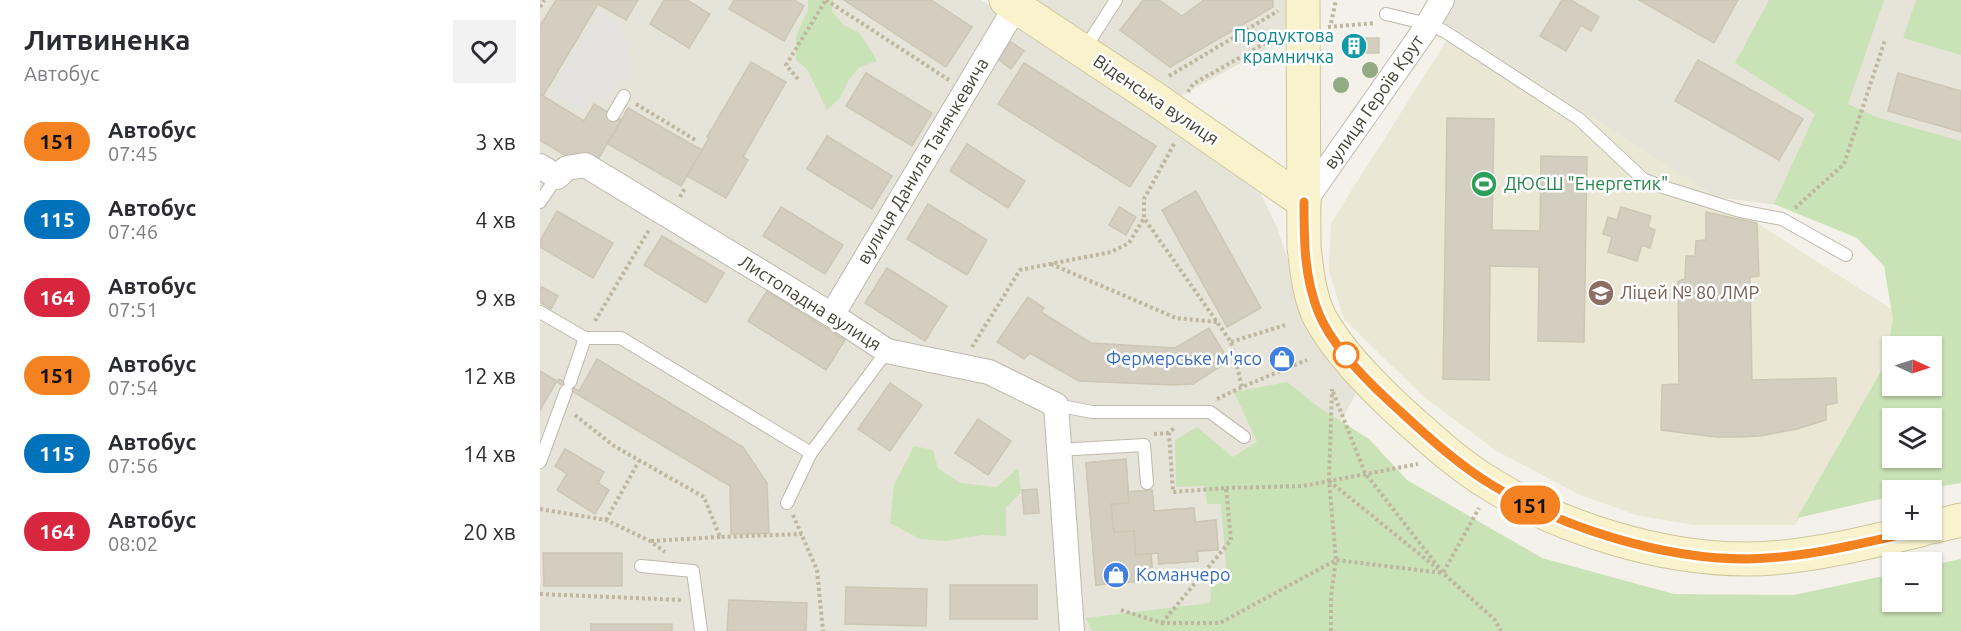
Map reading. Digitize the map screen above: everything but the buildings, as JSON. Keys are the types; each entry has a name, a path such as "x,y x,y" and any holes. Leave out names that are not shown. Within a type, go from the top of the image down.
{"street":[{"name":"вулиця Героїв Крут","path":"1304,202 1417,21 1442,0"},
{"name":"Віденська вулиця","path":"1011,3 1304,202"},
{"name":"вулиця Данила Танячкевича","path":"832,315 965,90 1011,3"},
{"path":"1293,4 1304,202 1304,247 1309,286 1320,316 1339,347 1377,389 1427,437 1491,484 1529,505 1569,523 1610,537 1677,552 1746,559 1787,556 1882,539"},
{"name":"Листопадна вулиця","path":"548,172 587,161 660,212 832,315 887,351 989,372 1056,405"},
{"path":"1056,405 1072,631"},
{"path":"1942,525 1961,520"}],"lane":[{"path":"1083,51 1116,0"},
{"path":"1386,14 1417,21 1444,31 1579,119 1643,179 1740,211 1782,219 1846,255"},
{"path":"613,115 624,96"},
{"path":"540,202 548,172"},
{"path":"540,312 585,338 621,338 811,453"},
{"path":"540,462 585,338"},
{"path":"788,503 811,453 887,351"},
{"path":"1056,405 1092,412 1210,412 1244,437"},
{"path":"1058,450 1144,445 1146,483"},
{"path":"641,566 693,571 701,631"}],"path":[{"path":"540,7 544,0"},
{"path":"798,79 786,65 826,0 965,90"},
{"path":"1330,27 1334,2"},
{"path":"1160,81 1293,4"},
{"path":"1324,27 1417,21"},
{"path":"1184,97 1193,84 1281,34"},
{"path":"1782,219 1844,164 1885,40"},
{"path":"624,96 697,141"},
{"path":"960,366 1020,270 1111,252 1129,243 1144,218 1144,199 1174,144"},
{"path":"585,338 660,212"},
{"path":"1144,218 1231,342 1242,387 1307,360"},
{"path":"1051,264 1176,318 1217,322"},
{"path":"1231,342 1285,325"},
{"path":"1331,631 1331,596 1336,560 1329,480 1332,389 1365,473 1443,573"},
{"path":"560,403 614,446 704,496 720,537"},
{"path":"606,520 639,461"},
{"path":"1173,492 1303,486 1419,464"},
{"path":"1329,480 1443,573 1495,620 1501,631"},
{"path":"1162,623 1231,540 1226,488"},
{"path":"788,503 817,570 823,631"},
{"path":"1443,573 1479,507"},
{"path":"540,509 606,520 650,541 802,534"},
{"path":"1121,610 1162,623 1220,623 1336,560 1443,573"},
{"path":"540,594 698,601"}],"shaded area":[{"path":"540,0 981,0 1253,178 1277,227 1306,327 1356,394 1222,631 540,631"},
{"path":"1018,0 1296,0 1296,33 1173,100"},
{"path":"1455,0 1961,0 1961,335 1871,217 1716,197 1442,21"},
{"path":"599,12 621,25 632,69 604,100 593,95 582,112 551,92"},
{"name":"Ліцей № 80 ЛМР","path":"1454,29 1899,314 1894,336 1882,336 1882,379 1795,525 1695,525 1636,515 1578,494 1497,451 1424,397 1344,319 1329,271 1331,223"}],"green space":[{"path":"808,0 833,0 832,10 842,24 860,33 877,61 858,68 840,98 827,110 807,69 796,60 796,36 808,10"},
{"path":"1769,0 1884,0 1848,104 1879,118 1961,141 1961,483 1942,486 1942,480 1882,480 1882,499 1797,518 1882,369 1882,396 1942,396 1942,336 1890,336 1893,319 1884,266 1857,238 1774,204 1815,114 1735,63"},
{"path":"1916,0 1961,0 1961,55 1903,38"},
{"path":"1287,382 1320,408 1369,439 1407,480 1542,558 1674,594 1794,595 1882,576 1882,612 1942,612 1942,563 1961,559 1961,631 1092,631 1086,618 1210,603 1211,588 1227,579 1221,504 1207,504 1205,486 1176,487 1175,440 1197,427 1233,457 1257,442 1234,392"},
{"path":"914,446 933,450 938,468 960,483 997,487 1018,468 1021,492 1006,508 1006,536 983,535 945,541 920,539 890,523 894,485"}],"bus line":[{"name":"151","path":"1304,202 1304,247 1309,286 1320,316 1339,347 1377,389 1427,437 1491,484 1569,523 1610,537 1677,552 1746,559 1787,556 1882,539"}],"place":[{"name":"Продуктова крамничка","path":"1354,46"},
{"name":"ДЮСШ \"Енергетик\"","path":"1484,184"},
{"name":"Ліцей № 80 ЛМР","path":"1601,293"},
{"name":"Фермерське м'ясо","path":"1282,359"},
{"name":"Команчеро","path":"1116,575"}]}
